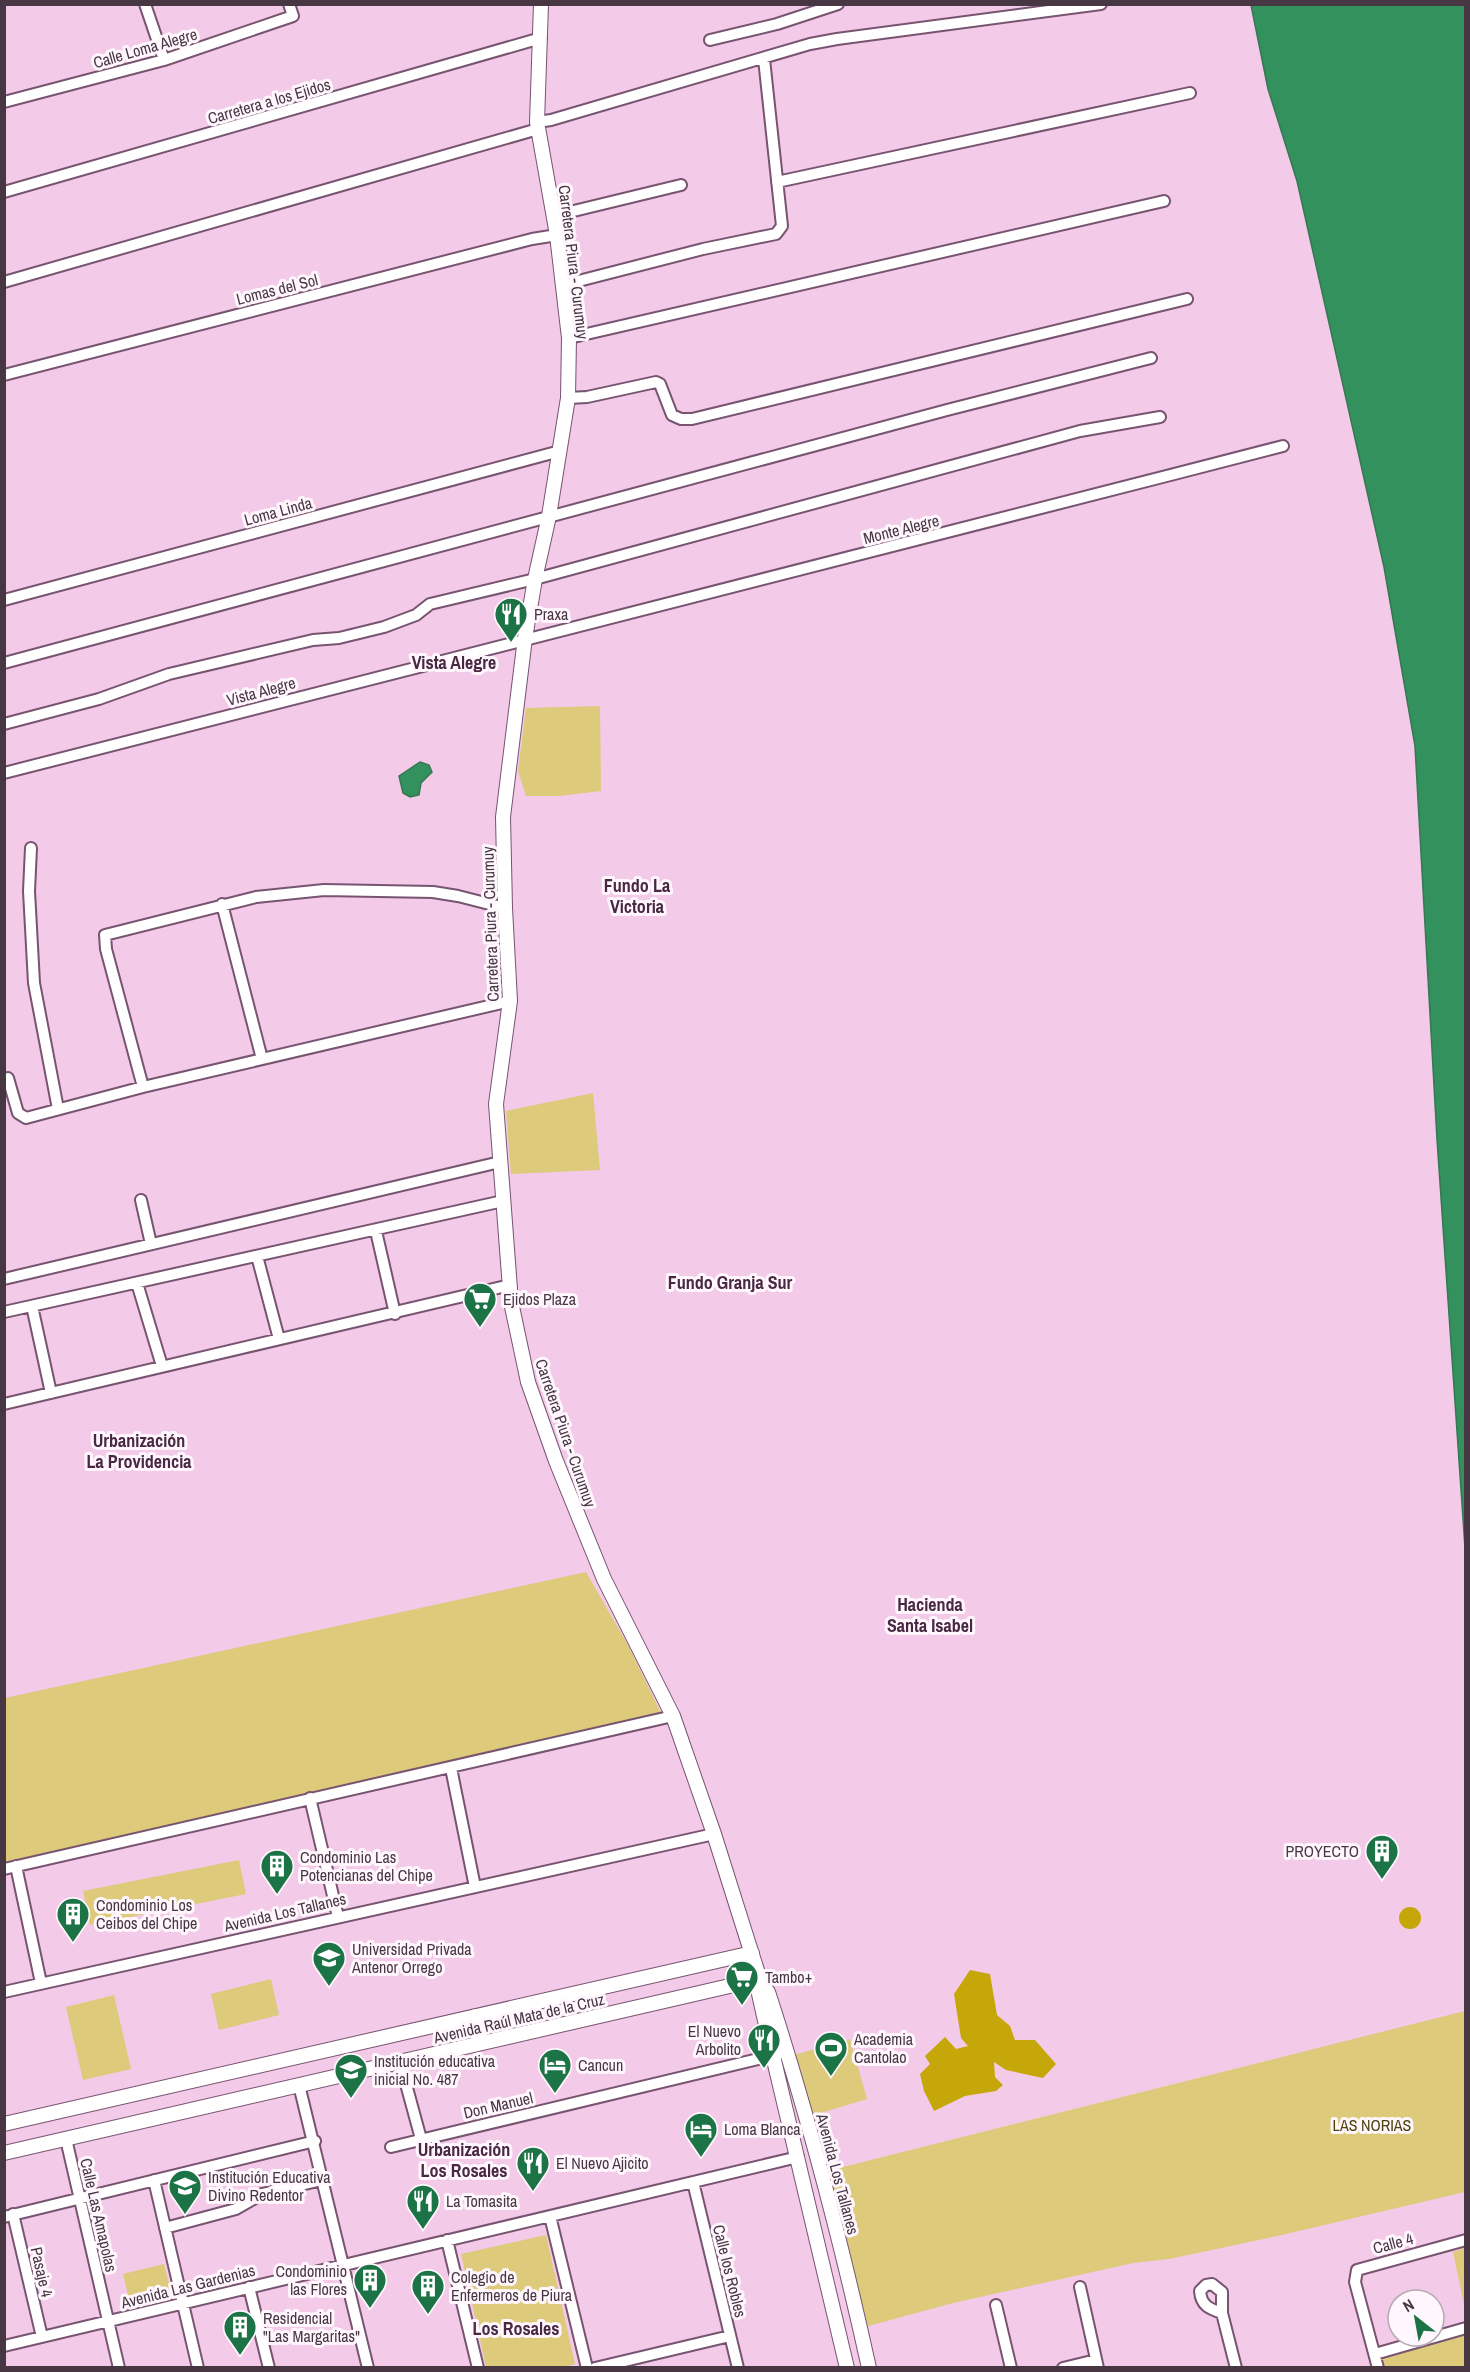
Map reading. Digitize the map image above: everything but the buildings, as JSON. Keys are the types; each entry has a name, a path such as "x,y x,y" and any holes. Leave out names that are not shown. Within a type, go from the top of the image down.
{"main road":[{"name":"Carretera Piura - Curumuy","path":"541,4 538,126 557,235 569,338 568,398 549,516 525,638 503,817 510,1001 496,1104 510,1286 528,1382 556,1461 604,1579 673,1716 714,1834 762,1987"},
{"name":"Avenida Raúl Mata de la Cruz","path":"4,2124 752,1953"},
{"name":"Avenida Raúl Mata de la Cruz","path":"4,2153 481,2043 762,1987"},
{"name":"Avenida Los Tallanes","path":"762,1987 788,2052 822,2175 869,2367"},
{"name":"Avenida Los Tallanes","path":"762,1987 773,2056 847,2367"},
{"path":"476,2016 481,2043"}],"street":[{"path":"145,4 164,60"},
{"name":"Calle Loma Alegre","path":"4,102 164,60 293,16 289,4"},
{"path":"710,40 777,24 837,4"},
{"path":"4,282 810,44 1101,4"},
{"name":"Carretera a los Ejidos","path":"4,192 541,38"},
{"path":"563,285 703,249 776,234 782,226 764,59"},
{"path":"777,182 1190,93"},
{"path":"553,216 681,185"},
{"path":"569,338 1164,201"},
{"name":"Lomas del Sol","path":"4,375 532,239 557,235"},
{"path":"568,398 587,397 656,382 660,384 672,415 681,419 692,419 1186,299"},
{"path":"4,663 549,516 1151,358"},
{"path":"4,724 99,699 169,674 313,640 339,638 384,627 416,615 430,604 535,579 1080,431 1160,417"},
{"name":"Monte Alegre","path":"525,638 1284,446"},
{"name":"Loma Linda","path":"4,600 560,451"},
{"name":"Vista Alegre","path":"4,773 525,638"},
{"path":"31,848 29,891 34,983 58,1109"},
{"path":"143,1087 106,950 105,935 222,904 279,894 324,890 370,889 433,892 505,908"},
{"path":"222,904 262,1059"},
{"path":"8,1078 15,1106 21,1117 510,1001"},
{"path":"4,1279 500,1161"},
{"path":"141,1200 151,1244"},
{"path":"4,1312 503,1201"},
{"path":"376,1231 395,1314"},
{"path":"257,1256 279,1339"},
{"path":"137,1283 162,1366"},
{"path":"4,1404 510,1286"},
{"path":"32,1306 51,1393"},
{"path":"4,1869 673,1716"},
{"path":"451,1768 476,1887"},
{"path":"310,1798 338,1917"},
{"name":"Avenida Los Tallanes","path":"4,1992 714,1834"},
{"path":"16,1866 41,1983"},
{"name":"Don Manuel","path":"391,2147 788,2052"},
{"path":"400,2062 421,2139"},
{"path":"299,2085 315,2141 322,2180 368,2367"},
{"name":"Calle Las Amapolas","path":"66,2139 119,2367"},
{"path":"9,2216 315,2141"},
{"name":"Avenida Las Gardenias","path":"4,2346 798,2157"},
{"path":"154,2180 198,2367"},
{"path":"165,2228 236,2209 262,2194 322,2180"},
{"name":"Calle los Robles","path":"693,2182 738,2367"},
{"name":"Pasaje 4","path":"9,2216 42,2337"},
{"path":"550,2216 587,2367"},
{"path":"447,2240 478,2367"},
{"name":"Calle 4","path":"1378,2367 1355,2282 1357,2270 1466,2240"},
{"path":"249,2287 269,2367"},
{"path":"1063,2367 1097,2364 1080,2287"},
{"path":"996,2305 1011,2367"},
{"path":"1222,2313 1236,2367"},
{"path":"1375,2354 1466,2328"},
{"path":"595,2367 730,2336"}],"green space":[{"path":"600,706 601,791 559,796 526,796 518,771 526,708"},
{"path":"593,1093 600,1170 511,1174 506,1111"},
{"path":"586,1572 628,1645 662,1715 5,1862 5,1698"},
{"path":"239,1860 246,1894 90,1925 83,1891"},
{"path":"271,1979 279,2015 219,2030 211,1994"},
{"path":"114,1995 131,2069 83,2080 66,2007"},
{"name":"LAS NORIAS","path":"1465,2011 1465,2192 1273,2237 1169,2259 1133,2263 953,2303 868,2326 827,2171"},
{"name":"Academia Cantolao","path":"850,2039 867,2099 811,2116 794,2055"},
{"path":"546,2235 575,2364 559,2368 486,2367 461,2254"},
{"path":"1466,2248 1465,2309 1453,2252"},
{"path":"164,2264 171,2292 130,2303 123,2274"},
{"path":"1465,2326 1465,2367 1378,2367 1375,2354 1394,2348 1446,2348 1446,2332"}],"shaded area":[{"path":"1251,5 1465,5 1465,1548 1437,1139 1415,746 1384,567 1297,181 1268,89"},
{"path":"420,762 429,765 432,772 421,783 419,795 410,797 403,793 399,776"},
{"path":"1410,1907 1418,1910 1421,1918 1418,1926 1410,1929 1402,1926 1399,1918 1402,1910"},
{"path":"970,1970 990,1974 997,2015 1010,2026 1015,2040 1035,2040 1056,2064 1043,2078 1006,2070 994,2062 995,2077 1003,2085 996,2091 965,2096 934,2111 924,2091 920,2074 930,2064 925,2056 945,2037 956,2049 968,2046 961,2038 954,1994"}],"place":[{"name":"Praxa","path":"511,643"},
{"name":"Ejidos Plaza","path":"480,1328"},
{"name":"PROYECTO","path":"1382,1880"},
{"name":"Condominio Las Potencianas del Chipe","path":"277,1895"},
{"name":"Condominio Los Ceibos del Chipe","path":"73,1943"},
{"name":"Universidad Privada Antenor Orrego","path":"329,1987"},
{"name":"Tambo+","path":"742,2006"},
{"name":"El Nuevo Arbolito","path":"764,2069"},
{"name":"Academia Cantolao","path":"831,2077"},
{"name":"Cancun","path":"555,2094"},
{"name":"Institución educativa inicial No. 487","path":"351,2099"},
{"name":"Loma Blanca","path":"701,2158"},
{"name":"El Nuevo Ajicito","path":"533,2192"},
{"name":"Institución Educativa Divino Redentor","path":"185,2215"},
{"name":"La Tomasita","path":"423,2230"},
{"name":"Condominio las Flores","path":"370,2309"},
{"name":"Colegio de Enfermeros de Piura","path":"428,2315"},
{"name":"Residencial \"Las Margaritas\"","path":"240,2356"}],"district":[{"name":"Vista Alegre","path":"454,662"},
{"name":"Fundo La Victoria","path":"637,895"},
{"name":"Fundo Granja Sur","path":"730,1282"},
{"name":"Urbanización La Providencia","path":"139,1450"},
{"name":"Hacienda Santa Isabel","path":"930,1614"},
{"name":"Urbanización Los Rosales","path":"464,2159"},
{"name":"Los Rosales","path":"516,2328"}]}
